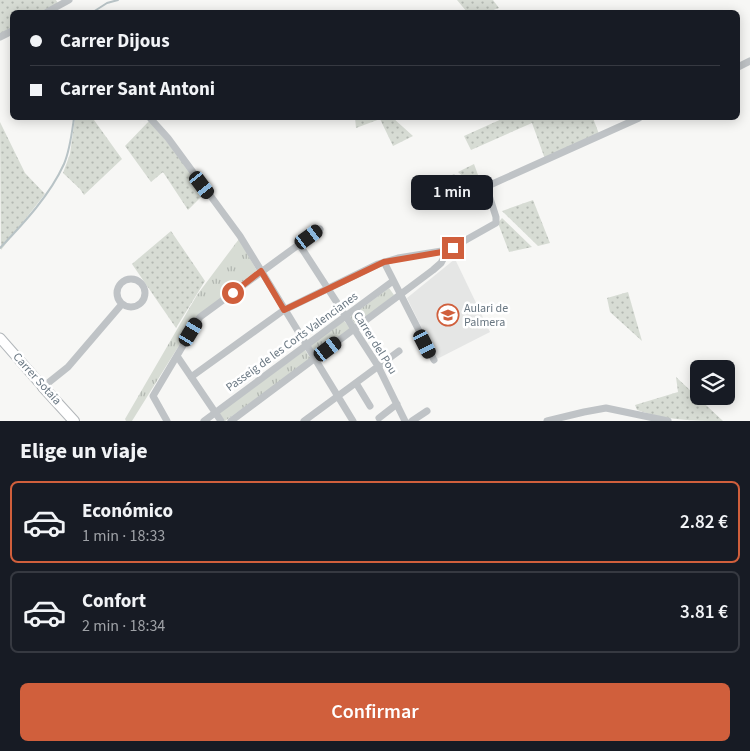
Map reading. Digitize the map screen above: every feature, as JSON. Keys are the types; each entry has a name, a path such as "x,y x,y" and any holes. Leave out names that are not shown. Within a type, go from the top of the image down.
{"highway":[{"name":"Carrer Sotaia","path":"43,387 74,421"}],"main road":[{"name":"Carrer Sotaia","path":"0,338 43,387"}],"street":[{"path":"51,10 69,0"},
{"path":"152,120 168,138 240,236 353,421"},
{"path":"191,377 284,310 328,288 384,262 448,250 462,243 496,223 496,216 488,192 493,184 635,120"},
{"path":"167,421 153,396 200,318 320,229"},
{"name":"Carrer del Pou","path":"299,244 378,366 406,421"},
{"name":"Passeig de les Corts Valencianes","path":"231,421 437,266 448,250"},
{"path":"384,262 434,360"},
{"name":"Passeig de les Corts Valencianes","path":"204,421 393,281"},
{"path":"43,387 68,367 122,304"},
{"path":"304,421 398,351"},
{"path":"177,356 221,421"},
{"path":"356,383 370,406"},
{"path":"379,418 398,404"},
{"path":"547,421 606,408 668,421"},
{"path":"412,421 427,411"}],"shaded area":[{"name":"Aulari de Palmera","path":"455,259 490,332 437,359 407,298"}],"green space":[{"path":"0,0 56,0 59,5 48,10 10,10 10,30 0,36"},
{"path":"457,0 493,0 499,8 494,10 465,10"},
{"path":"75,120 94,120 122,159 84,195 63,173 70,154"},
{"path":"150,120 206,192 188,210 163,172 151,182 125,146"},
{"path":"355,120 377,120 356,128"},
{"path":"380,120 395,120 413,136 393,146"},
{"path":"500,120 594,120 599,134 545,159 532,123 471,150 464,136"},
{"path":"0,122 25,173 45,194 1,250"},
{"path":"474,164 485,194 482,195 458,172"},
{"path":"454,174 467,186 425,206 417,193"},
{"path":"533,200 550,243 538,246 502,211"},
{"path":"502,218 532,247 509,252 498,223"},
{"path":"171,231 205,281 176,328 132,264"},
{"path":"239,239 257,271 193,323 132,421 126,421 125,419 197,295"},
{"path":"389,288 394,295 356,325 350,317"},
{"path":"628,292 642,341 610,312 607,298"},
{"path":"344,321 351,329 316,355 310,346"},
{"path":"305,350 311,359 225,421 219,413"},
{"path":"676,377 690,390 690,405 706,405 723,421 701,421 658,416 637,410 635,405 678,392"}],"waterway":[{"path":"96,10 107,3 118,0"},
{"path":"0,248 36,208 58,175 68,153 74,120"}],"place":[{"name":"Aulari de Palmera","path":"448,315"}],"route":[{"path":"233,293 261,271 284,310 384,262 398,258 442,252 453,248"}]}
